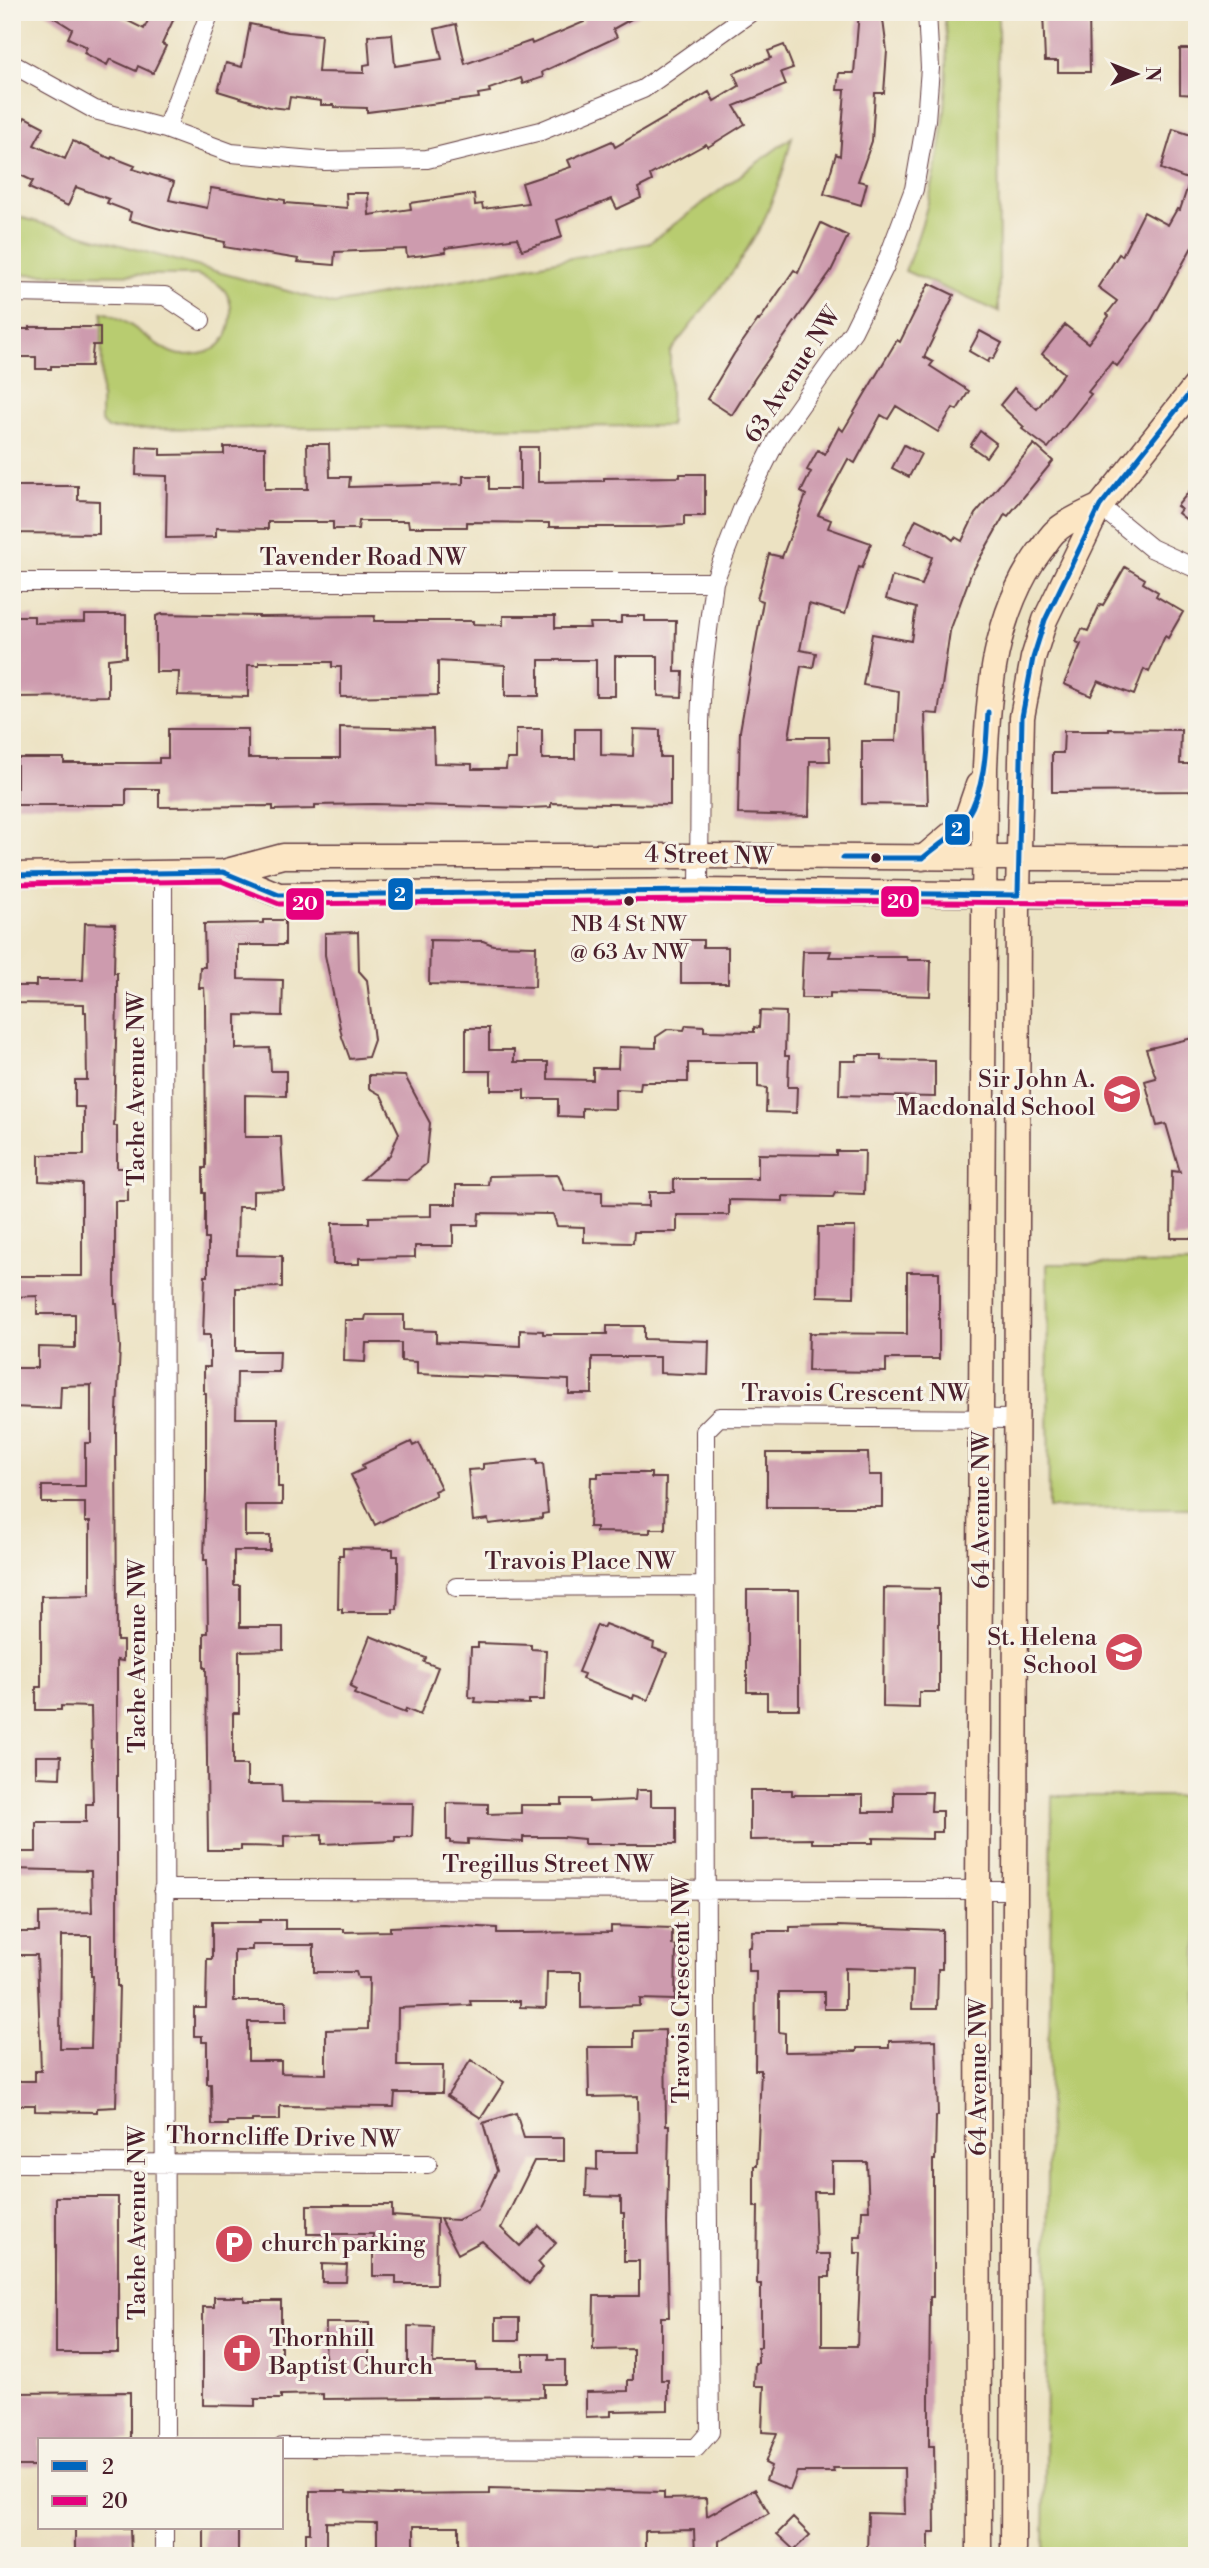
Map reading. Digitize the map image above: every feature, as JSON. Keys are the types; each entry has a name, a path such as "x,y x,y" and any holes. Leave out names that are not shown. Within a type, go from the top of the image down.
{"main road":[{"name":"64 Avenue NW","path":"1013,2556 1018,895 1022,717 1033,658 1045,620 1100,506 1197,384"},
{"name":"64 Avenue NW","path":"979,2556 978,1889 985,768 988,710 994,666 1003,629 1014,598 1032,562 1057,529 1100,506"},
{"path":"923,858 967,817 985,768"},
{"name":"4 Street NW","path":"12,875 223,872 283,856 1197,859"},
{"name":"4 Street NW","path":"223,872 279,895 699,891 1197,895"}],"street":[{"path":"166,129 210,12"},
{"path":"12,64 95,110 166,129 231,153 325,161 427,159 541,131 643,89 751,12"},
{"name":"63 Avenue NW","path":"699,891 701,689 714,582 743,507 778,437 853,331 885,267 914,189 926,120 930,68 927,12"},
{"path":"12,293 165,296 201,320"},
{"path":"1100,506 1151,548 1197,569"},
{"name":"Tavender Road NW","path":"12,582 714,582"},
{"name":"Tache Avenue NW","path":"163,873 165,2438"},
{"name":"Travois Crescent NW","path":"284,2447 696,2448 710,2432 705,1431 719,1418 1018,1419"},
{"name":"Travois Place NW","path":"456,1587 704,1586"},
{"name":"Tregillus Street NW","path":"163,1889 1017,1890"},
{"name":"Thorncliffe Drive NW","path":"12,2163 163,2161 428,2164"},
{"path":"164,2530 164,2556"}],"green space":[{"path":"944,12 998,12 999,312 905,271 917,240 941,144 947,78"},
{"path":"792,137 782,175 763,223 734,270 670,352 670,426 108,429 101,422 102,312 124,321 174,353 198,354 214,349 225,338 231,314 225,291 216,283 197,275 12,274 12,215 334,304 649,243"},
{"path":"1047,1264 1197,1264 1197,1508 1049,1508"},
{"path":"1052,1796 1197,1796 1197,2556 1044,2556"}],"building":[{"path":"45,12 110,12 144,29 152,12 177,12 162,44 166,46 153,73 138,66 136,71 110,59 107,65 84,53 87,47 68,38 72,29"},
{"path":"578,12 644,12 613,29 617,37 542,72 543,77 523,84 521,78 489,89 490,92 478,94 479,98 367,112 367,108 334,107 321,105 321,101 290,97 288,109 270,107 218,91 226,63 242,67 250,24 321,35 318,72 364,73 364,65 370,64 368,36 392,34 395,66 442,59 435,29 456,24 465,64 531,41 532,44 584,22"},
{"path":"859,12 882,12 887,51 884,93 875,93 872,141 858,181 867,183 861,205 824,194 836,154 840,156 845,90 837,90 839,73 854,73"},
{"path":"1043,12 1089,12 1090,72 1058,72 1058,61 1045,61"},
{"path":"784,45 793,68 781,72 786,85 734,106 745,124 708,147 706,144 650,175 652,181 638,188 641,198 617,209 612,199 557,220 562,237 522,250 517,238 445,248 446,252 407,257 406,249 335,252 334,265 298,262 299,259 224,247 225,242 129,220 131,212 107,203 109,199 76,187 68,206 29,188 33,181 12,171 12,130 17,132 25,117 44,127 34,145 65,159 73,141 111,159 112,157 135,166 133,169 174,182 169,200 207,208 211,188 285,200 285,203 347,208 346,193 368,193 369,215 411,209 410,203 474,194 475,205 482,204 483,209 528,203 522,183 571,167 568,160 612,141 615,147 709,92 714,101 739,86 734,73 771,58 768,51"},
{"path":"1180,49 1197,49 1197,95 1180,94"},
{"path":"1173,129 1197,137 1197,238 1151,321 1117,366 1112,362 1088,392 1091,394 1048,448 1022,429 1024,427 1000,405 1014,388 1037,409 1064,373 1042,354 1065,325 1088,343 1109,316 1107,314 1117,301 1098,287 1119,254 1122,256 1144,212 1168,225 1177,209 1180,210 1190,180 1161,169"},
{"path":"821,223 848,236 831,271 732,415 707,399 734,354 794,270 798,273"},
{"path":"929,283 954,295 924,357 933,362 930,366 969,391 957,410 953,408 938,432 896,406 888,419 881,415 855,463 848,459 818,515 831,520 828,528 871,543 862,568 859,567 845,614 809,604 800,650 816,653 813,668 801,666 789,737 829,737 830,761 810,761 809,816 738,814 740,731 763,601 757,599 769,554 782,557 806,495 801,492 811,472 807,470 818,450 825,454 839,427 843,431 897,340 900,342"},
{"path":"100,327 100,345 93,345 91,366 51,366 51,369 36,369 36,357 12,357 12,329"},
{"path":"980,331 1002,343 993,359 990,358 988,362 969,351"},
{"path":"980,431 996,443 986,457 970,446"},
{"path":"307,444 329,444 330,477 350,477 349,487 463,484 463,476 489,476 489,489 520,489 520,447 538,447 538,482 604,481 604,478 705,474 705,516 684,516 684,525 651,527 549,527 549,523 467,522 467,527 409,527 408,521 359,521 358,529 333,529 333,522 268,522 268,529 216,528 216,537 166,538 167,476 136,475 137,447 160,448 160,455 224,454 224,447 265,447 265,489 308,489"},
{"path":"1034,444 1053,461 1008,516 1005,514 971,574 950,631 938,714 925,713 928,805 862,804 862,741 896,741 899,691 863,685 872,634 911,641 916,608 886,599 892,576 922,585 932,557 904,544 916,519 953,540 955,537 962,541 975,514"},
{"path":"904,445 921,454 909,477 892,468"},
{"path":"1197,482 1197,528 1178,513 1181,509 1177,506"},
{"path":"12,486 78,486 78,500 99,501 99,534 12,533"},
{"path":"1125,567 1145,579 1143,583 1158,592 1156,596 1183,612 1168,638 1165,636 1149,672 1144,669 1134,695 1098,681 1091,696 1064,684 1081,644 1076,642 1082,629 1088,631 1100,604 1103,605"},
{"path":"85,615 126,615 126,657 108,659 108,696 12,697 12,623 16,623 16,616 34,616 34,623 85,622"},
{"path":"156,616 375,616 374,621 473,621 473,624 503,625 503,616 555,616 555,628 590,628 589,623 621,623 621,616 645,616 645,621 676,621 675,672 683,672 682,697 658,696 658,656 615,656 615,696 596,696 596,660 539,660 539,696 505,696 505,665 438,661 438,695 341,697 341,667 332,667 332,662 259,662 259,665 248,665 248,697 178,695 179,672 156,672"},
{"path":"340,727 433,729 434,763 472,764 472,769 506,769 507,759 516,759 516,729 542,729 542,759 575,759 575,729 601,729 601,755 633,756 634,729 660,730 660,757 670,757 670,805 551,803 551,807 528,808 374,804 315,805 315,809 273,810 273,806 159,807 159,789 126,789 126,805 17,805 17,758 64,758 64,763 159,763 159,758 168,758 168,729 248,729 248,758 340,758"},
{"path":"1181,730 1180,764 1197,764 1197,791 1052,792 1052,753 1063,753 1064,731"},
{"path":"263,920 285,920 285,945 238,945 238,979 283,980 282,1016 236,1015 236,1049 270,1048 271,1071 286,1071 286,1096 245,1095 245,1137 281,1137 284,1190 253,1191 253,1207 238,1207 237,1255 282,1256 282,1287 236,1288 236,1351 280,1351 279,1372 237,1372 236,1418 278,1418 278,1487 282,1487 282,1505 245,1505 245,1536 270,1536 270,1551 234,1551 234,1585 240,1585 240,1627 283,1627 283,1650 239,1651 239,1713 233,1713 233,1765 247,1765 247,1785 281,1785 282,1802 413,1803 412,1837 395,1837 395,1841 322,1844 322,1835 284,1836 284,1847 241,1846 241,1850 208,1850 204,1668 204,1633 208,1633 207,1560 204,1560 204,1367 210,1367 210,1335 203,1335 208,1239 205,1239 203,1193 203,1168 206,1168 205,1002 204,988 199,988 200,967 205,967 204,924 263,923"},
{"path":"85,923 115,924 114,973 117,973 117,999 114,1126 117,1126 117,1168 125,1168 125,1175 128,1175 128,1201 115,1201 115,1304 120,1347 116,1432 117,1641 123,1641 123,1661 117,1660 119,1986 116,2107 97,2108 97,2112 35,2111 35,2105 12,2105 12,2081 35,2081 35,2071 41,2071 37,1955 12,1955 12,1932 39,1932 39,1913 92,1912 91,1871 12,1869 12,1852 36,1852 36,1822 86,1822 86,1804 93,1804 91,1707 61,1706 61,1710 36,1710 36,1687 41,1687 41,1596 90,1595 90,1522 85,1522 85,1503 42,1503 42,1486 85,1486 85,1443 91,1443 91,1385 61,1386 60,1409 12,1407 12,1368 38,1368 38,1347 75,1348 75,1314 37,1314 37,1296 12,1297 12,1276 82,1276 82,1183 39,1181 39,1155 84,1155 84,1107 75,1107 75,1080 87,1080 86,1012 84,1004 12,1003 12,986 36,986 36,980 83,980","holes":["61,1936 91,1936 91,2048 60,2048"]},
{"path":"358,932 359,971 367,980 374,1040 368,1057 350,1059 342,1037 325,955 325,933"},
{"path":"430,940 536,946 535,987 429,984"},
{"path":"681,940 703,940 703,947 728,947 728,983 681,983"},
{"path":"803,951 831,951 829,957 906,957 908,960 931,960 930,996 830,993 830,998 801,998"},
{"path":"760,1011 786,1012 785,1056 789,1056 788,1087 797,1087 796,1113 766,1112 767,1088 758,1087 758,1063 688,1063 688,1082 641,1082 640,1090 615,1089 615,1109 582,1108 582,1117 558,1116 558,1099 524,1099 524,1090 491,1090 491,1071 466,1071 466,1028 489,1028 489,1050 514,1050 514,1062 548,1062 548,1079 593,1080 593,1068 618,1068 619,1047 656,1048 656,1037 668,1029 684,1030 686,1025 704,1026 704,1031 754,1032 754,1027 759,1028"},
{"path":"1197,1037 1197,1238 1171,1238 1172,1171 1180,1172 1166,1124 1157,1126 1145,1081 1156,1078 1146,1049"},
{"path":"857,1055 881,1055 881,1060 935,1061 935,1097 839,1095 840,1061 856,1061"},
{"path":"369,1075 405,1076 430,1123 426,1164 407,1180 362,1179 390,1155 399,1133 381,1095 369,1088"},
{"path":"836,1151 865,1151 864,1194 835,1193 833,1197 783,1196 783,1201 729,1200 729,1215 677,1215 677,1232 634,1232 633,1243 584,1242 584,1227 557,1226 553,1214 479,1213 478,1225 453,1225 453,1246 415,1246 415,1257 359,1258 359,1264 333,1264 332,1223 369,1223 369,1217 431,1216 431,1204 456,1204 456,1185 488,1185 489,1176 558,1175 565,1191 602,1192 602,1205 649,1206 649,1192 674,1192 674,1179 758,1179 758,1154 836,1155"},
{"path":"818,1227 855,1227 854,1297 817,1296"},
{"path":"907,1272 939,1272 939,1359 886,1359 886,1372 808,1371 809,1333 907,1334"},
{"path":"366,1315 404,1315 404,1330 436,1331 436,1342 520,1346 520,1330 543,1331 543,1334 607,1334 607,1326 644,1326 644,1339 709,1341 708,1375 660,1373 660,1357 592,1357 592,1394 569,1394 569,1380 417,1374 417,1362 401,1361 401,1343 366,1343 365,1362 344,1361 345,1320 365,1320"},
{"path":"411,1442 413,1446 419,1443 441,1488 434,1491 436,1495 375,1525 351,1475 364,1469 362,1465"},
{"path":"767,1453 868,1453 869,1475 882,1475 882,1507 767,1507"},
{"path":"537,1459 537,1464 543,1463 548,1513 542,1514 542,1518 489,1524 488,1519 473,1521 468,1470 483,1469 483,1464"},
{"path":"598,1473 651,1473 651,1478 666,1478 665,1529 650,1529 650,1533 596,1532 596,1527 589,1527 591,1477 598,1477"},
{"path":"343,1548 393,1549 393,1556 398,1556 398,1588 397,1609 393,1609 393,1613 342,1613 342,1609 338,1609 339,1555 343,1555"},
{"path":"884,1588 939,1589 939,1692 919,1692 919,1708 883,1707"},
{"path":"747,1590 799,1590 799,1709 767,1709 767,1692 747,1692"},
{"path":"605,1624 654,1643 653,1648 667,1653 648,1700 634,1695 633,1699 582,1679 584,1674 578,1672 597,1625 603,1628"},
{"path":"370,1636 426,1658 424,1662 438,1667 420,1715 406,1709 405,1713 354,1694 356,1690 350,1687"},
{"path":"478,1643 531,1645 531,1649 546,1650 544,1700 529,1700 529,1704 496,1703 475,1702 476,1698 469,1697 471,1647 478,1647"},
{"path":"36,1756 61,1756 60,1778 36,1777"},
{"path":"636,1790 651,1790 651,1806 676,1806 676,1844 584,1844 584,1839 562,1837 523,1837 523,1842 468,1839 468,1844 450,1843 450,1840 447,1840 447,1803 488,1804 488,1814 521,1813 521,1805 562,1805 562,1799 589,1799 589,1802 635,1800"},
{"path":"750,1790 792,1790 792,1795 863,1795 863,1812 894,1812 894,1792 932,1792 931,1811 942,1811 942,1832 932,1832 932,1839 873,1838 873,1843 812,1843 812,1839 750,1840"},
{"path":"285,1920 285,1929 344,1929 344,1932 390,1931 390,1927 443,1925 497,1928 497,1933 611,1932 611,1926 672,1928 672,1945 676,1946 675,2000 640,1999 640,2006 581,2008 581,1972 547,1972 546,2008 520,2007 520,2001 470,2001 471,2005 398,2008 397,2066 443,2066 442,2093 395,2093 394,2107 280,2106 280,2120 212,2125 211,2084 207,2084 207,2042 202,2042 202,2036 194,2036 194,2008 206,2008 207,1959 212,1959 212,1922","holes":["252,1945 314,1945 314,1972 356,1972 358,1978 369,1978 368,2029 326,2030 326,2074 281,2073 281,2061 248,2061 248,2022 286,2022 286,2001 234,2001 234,1950 252,1950"]},
{"path":"790,1927 942,1930 942,1969 938,1969 937,2009 912,2009 913,1970 845,1968 845,2009 824,2009 824,1992 779,1992 779,2032 785,2033 785,2052 857,2051 857,2048 889,2048 889,2041 936,2040 938,2116 933,2160 933,2297 930,2297 929,2399 929,2446 934,2446 935,2532 929,2532 929,2556 867,2556 868,2513 905,2514 904,2468 833,2468 834,2472 797,2472 790,2490 766,2480 771,2466 765,2463 777,2433 762,2432 764,2386 754,2386 755,2363 758,2363 758,2347 761,2347 761,2284 757,2284 758,2207 754,2207 754,2166 757,2166 761,2070 755,2070 756,1971 748,1971 748,1947 751,1947 752,1931 790,1931","holes":["832,2162 867,2162 869,2210 862,2210 861,2236 854,2236 855,2253 861,2253 857,2346 822,2346 822,2277 830,2277 830,2254 816,2254 814,2192 832,2192"]},
{"path":"665,2030 666,2125 669,2125 669,2317 661,2317 661,2380 668,2380 668,2410 611,2411 611,2416 586,2417 586,2392 628,2391 628,2380 633,2380 633,2349 593,2350 594,2296 639,2296 639,2261 624,2261 624,2213 621,2213 621,2197 586,2196 587,2169 597,2170 597,2152 639,2152 638,2096 589,2097 588,2047 634,2047 634,2031"},
{"path":"471,2060 504,2082 481,2118 447,2096"},
{"path":"516,2113 524,2138 564,2138 564,2161 534,2161 501,2228 520,2246 539,2226 556,2243 538,2262 543,2268 529,2284 482,2241 458,2254 440,2219 458,2220 478,2210 497,2171 483,2123"},
{"path":"56,2197 118,2197 118,2353 56,2353"},
{"path":"307,2205 392,2205 392,2216 437,2219 436,2284 396,2284 396,2276 373,2276 373,2234 307,2234"},
{"path":"322,2264 347,2265 346,2282 322,2282"},
{"path":"214,2297 244,2297 244,2301 281,2301 281,2368 325,2367 326,2323 369,2323 369,2370 408,2370 408,2326 434,2327 433,2363 476,2363 476,2370 523,2370 523,2354 549,2354 549,2360 565,2360 565,2384 544,2384 544,2397 323,2399 323,2394 255,2399 255,2406 203,2405 203,2307 214,2307"},
{"path":"496,2318 519,2318 519,2340 496,2340"},
{"path":"130,2392 130,2438 38,2438 38,2466 12,2466 12,2393"},
{"path":"490,2488 664,2492 664,2499 706,2498 707,2516 755,2489 769,2513 719,2541 719,2556 695,2556 694,2530 645,2531 645,2556 459,2556 459,2526 414,2526 414,2556 377,2556 377,2523 326,2522 326,2556 306,2556 306,2533 310,2533 310,2491 390,2495 490,2494"},
{"path":"793,2518 810,2535 794,2550 777,2534"},
{"path":"75,2530 130,2530 131,2556 75,2556"},
{"path":"204,2530 238,2530 238,2556 204,2556"}],"transit line":[{"name":"2","path":"12,875 223,872 279,895 699,891 1018,895 1022,717 1033,658 1045,620 1100,506 1197,384"},
{"name":"2","path":"843,858 923,858 958,829 967,817 978,792 988,712"},
{"name":"20","path":"12,884 221,881 279,904 699,900 1197,904"}],"place":[{"name":"NB 4 St NW @ 63 Av NW","path":"629,901"},
{"name":"Sir John A. Macdonald School","path":"1122,1094"},
{"name":"St. Helena School","path":"1124,1652"},
{"name":"church parking","path":"234,2244"},
{"name":"Thornhill Baptist Church","path":"242,2353"}]}
